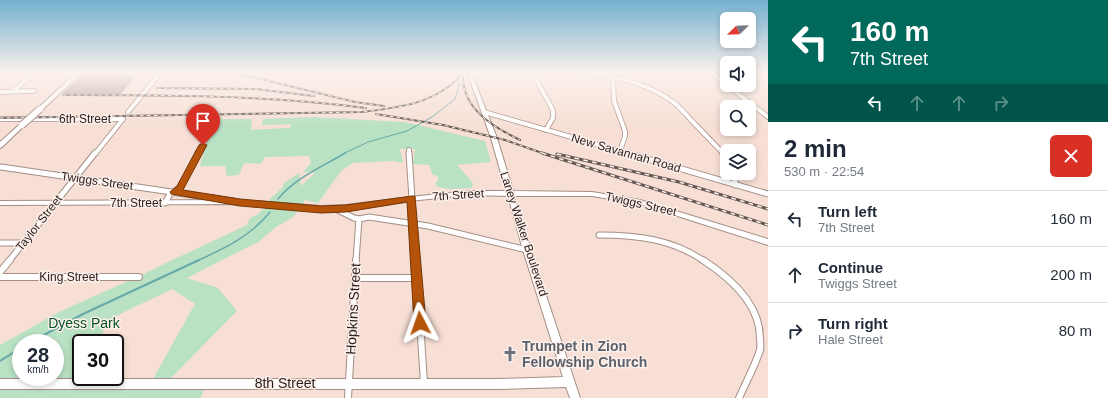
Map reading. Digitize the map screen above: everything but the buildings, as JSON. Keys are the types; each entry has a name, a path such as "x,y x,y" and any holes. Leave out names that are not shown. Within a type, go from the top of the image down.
{"main road":[{"path":"0,146 60,91"},
{"name":"Laney Walker Boulevard","path":"476,91 494,138 575,398"},
{"name":"7th Street","path":"0,203 240,202 312,209 336,209 470,193 510,193"},
{"name":"Twiggs Street","path":"510,193 525,195 592,194 629,199 660,207 768,242"},
{"name":"8th Street","path":"0,384 499,384 570,382"}],"street":[{"path":"0,92 34,91"},
{"path":"128,112 146,91"},
{"path":"542,91 553,110 553,118 546,130"},
{"path":"611,91 612,100 625,131 625,136 620,151"},
{"path":"653,91 669,99 678,106 720,150"},
{"path":"736,92 768,117"},
{"name":"New Savannah Road","path":"484,112 768,194"},
{"name":"6th Street","path":"0,118 123,119"},
{"path":"165,203 170,194 180,188 217,118"},
{"name":"Taylor Street","path":"0,272 74,178 123,119"},
{"path":"408,150 424,383"},
{"name":"Twiggs Street","path":"1,167 240,202"},
{"path":"735,180 735,185"},
{"path":"336,209 348,216 360,219 369,217 414,223 528,250"},
{"name":"Hopkins Street","path":"348,398 360,219"},
{"path":"599,235 636,236 664,242 681,248 713,266 737,288 748,302 756,316 759,324 761,340 760,349 740,398"},
{"path":"0,243 23,243"},
{"name":"King Street","path":"0,277 139,277"},
{"path":"355,278 417,278"}],"green space":[{"name":"Dyess Park","path":"314,117 405,122 485,141 491,162 457,165 473,183 472,188 449,189 438,187 435,183 438,181 438,176 433,175 429,165 413,164 415,149 400,149 403,163 393,161 353,163 342,170 318,203 304,200 304,204 292,218 276,227 258,242 187,278 218,288 237,311 171,378 153,379 195,304 172,289 110,319 102,334 72,334 72,386 76,386 74,390 204,389 201,398 0,398 0,345 12,338 12,386 64,386 64,334 20,334 59,312 130,280 136,279 147,272 247,225 250,218 258,214 265,207 271,198 282,188 284,183 299,173 301,186 315,173 303,172 311,163 309,156 265,157 261,164 244,163 239,175 227,176 225,166 200,166 205,147 220,119 252,119 251,130 289,128 292,124 262,125 263,119"}],"waterway":[{"path":"344,153 368,142 407,131 432,117 455,99 458,91"},
{"path":"278,199 292,185 309,173 344,153"},
{"path":"199,260 246,235 270,212"},
{"path":"46,334 83,314 199,260"},
{"path":"0,361 12,354"}],"railway":[{"path":"269,91 314,96"},
{"path":"309,91 355,102 384,106"},
{"path":"0,118 362,112 404,106 444,91"},
{"path":"465,91 467,97 481,115 499,129 520,140"},
{"path":"63,95 252,98 290,100 366,108"},
{"path":"376,114 443,125 505,140 544,154"},
{"path":"544,154 768,225"},
{"path":"559,154 557,154 679,182 768,209"}],"place":[{"name":"Trumpet in Zion Fellowship Church","path":"510,354"}],"route":[{"path":"203,145 180,188 174,192 240,202 321,209 366,206 412,199 420,323"}]}
